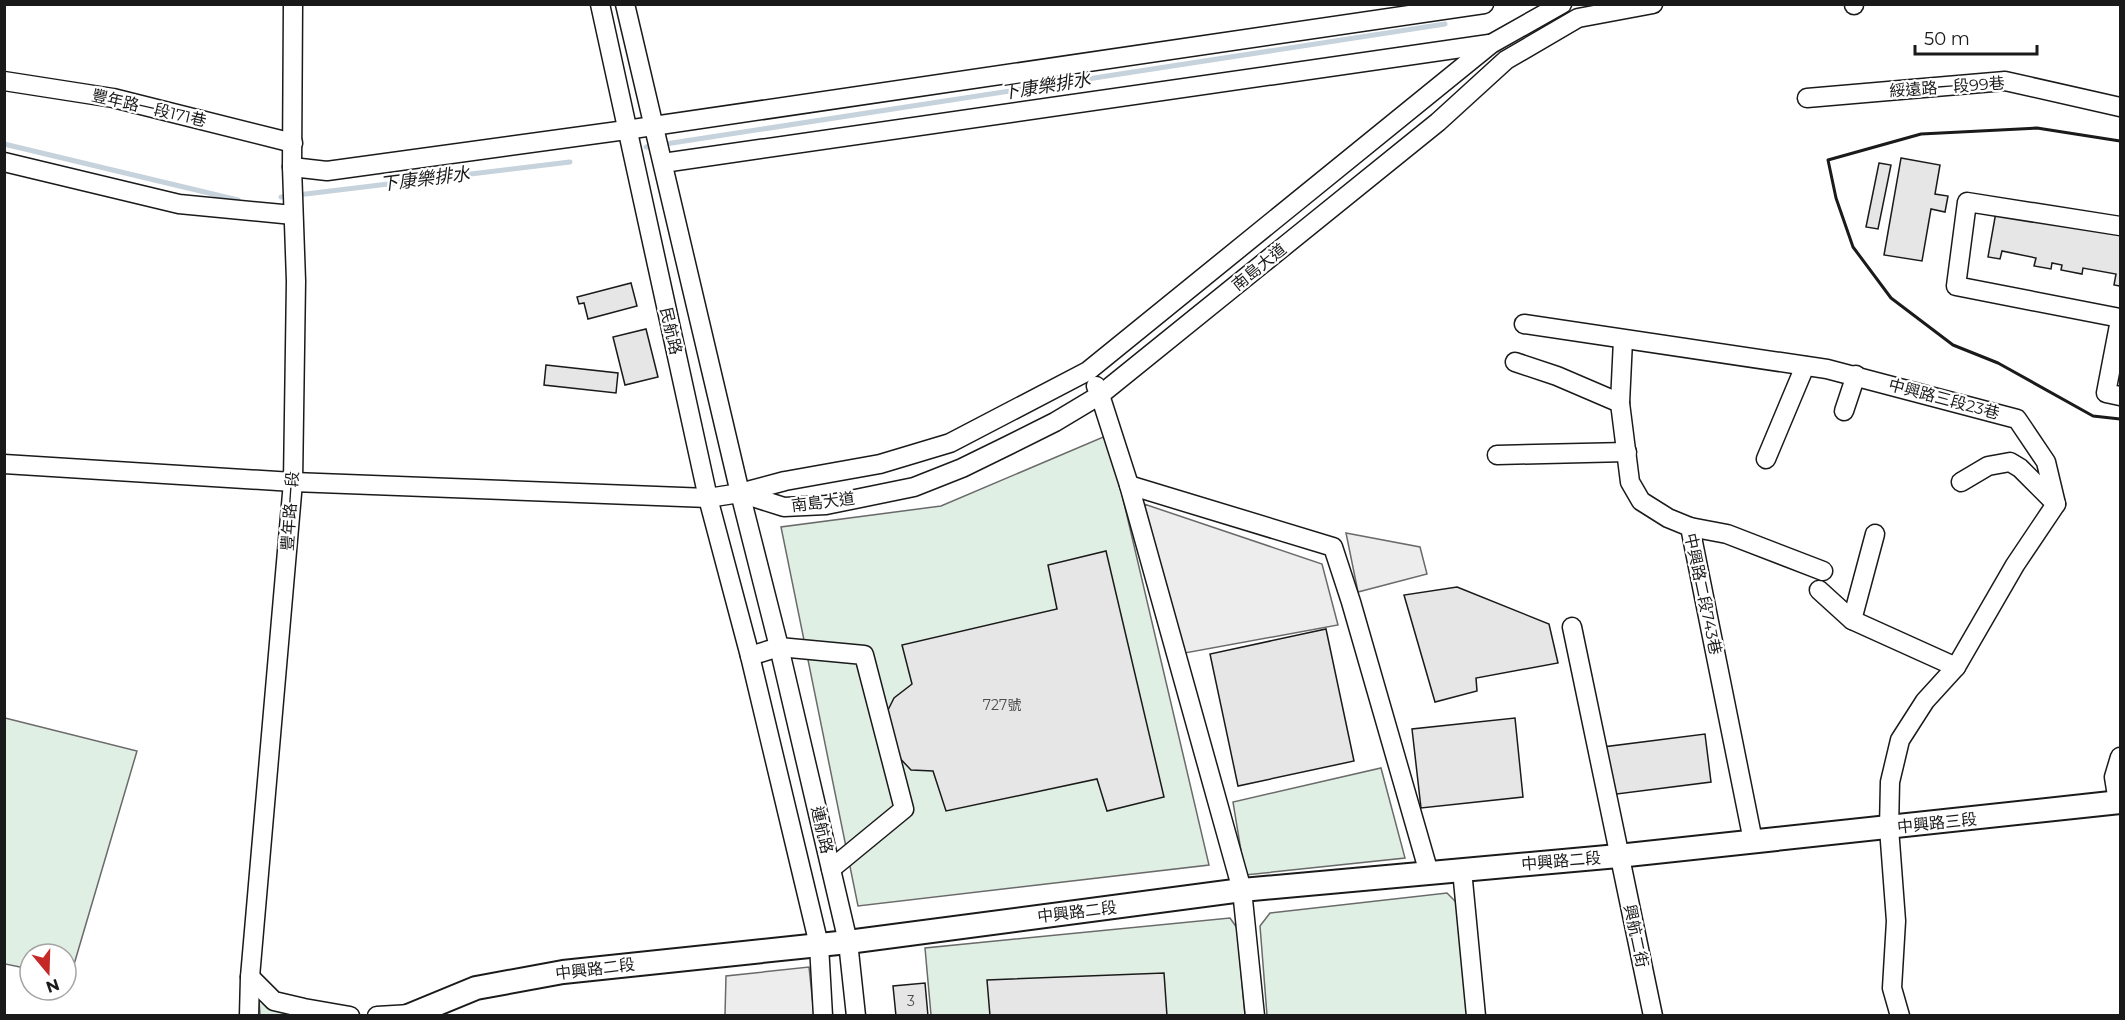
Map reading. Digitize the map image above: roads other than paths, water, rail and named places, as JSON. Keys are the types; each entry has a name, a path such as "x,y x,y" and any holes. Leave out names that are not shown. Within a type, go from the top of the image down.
{"main road":[{"name":"中興路三段","path":"1753,841 2119,802"},
{"name":"中興路二段","path":"410,1015 476,988 563,972 848,942 1242,890 1618,856 1753,841"}],"street":[{"name":"豐年路一段","path":"249,1016 250,977 293,482 296,280 292,167 293,4"},
{"name":"民航路","path":"600,4 708,498 750,656"},
{"name":"民航路","path":"625,4 740,493 779,646"},
{"path":"292,167 327,171 654,126 1484,4"},
{"name":"南島大道","path":"740,493 785,481 880,464 950,443 1088,372 1491,44 1562,4"},
{"name":"南島大道","path":"740,493 784,507 826,505 914,487 962,468 1055,422 1100,394 1438,122 1506,60 1578,18 1653,4"},
{"path":"663,163 1491,44"},
{"name":"豐年路一段171巷","path":"4,81 113,98 293,143"},
{"name":"綏遠路一段99巷","path":"1807,98 2005,81 2121,107"},
{"path":"4,162 179,204 293,215"},
{"path":"2121,226 1967,202 1956,286 2121,319 2106,393 2121,396"},
{"name":"中興路三段23巷","path":"1524,324 1856,375 2017,419 2046,462 2056,504"},
{"name":"中興路二段743巷","path":"1623,340 1620,403 1630,482 1641,501 1668,518 1690,527 1753,841"},
{"path":"1515,362 1557,376 1620,403"},
{"path":"1766,459 1804,366"},
{"path":"1088,372 1100,394 1129,485 1242,890 1256,1016"},
{"path":"1844,411 1856,375"},
{"path":"1497,455 1628,452"},
{"path":"1900,1016 1892,988 1896,921 1889,828 1890,782 1900,740 1925,700 1956,667 2015,565 2056,504 2020,468 2010,462 1988,466 1961,482"},
{"path":"4,464 293,482 708,498 740,493"},
{"path":"1129,485 1333,547 1429,873"},
{"path":"1690,527 1727,534 1823,571"},
{"path":"1852,620 1875,534"},
{"path":"1819,590 1852,620 1956,667"},
{"name":"興航二街","path":"1572,627 1653,1016"},
{"path":"750,656 779,646 864,655 904,809 831,868"},
{"name":"連航路","path":"779,646 848,942 856,1016"},
{"name":"連航路","path":"750,656 819,945 823,1016"},
{"path":"2119,802 2114,777 2121,758"},
{"path":"1462,870 1476,1016"},
{"path":"250,977 274,1001 350,1016"},
{"path":"377,1016 410,1015"}],"waterway":[{"name":"下康樂排水","path":"646,147 1445,24"},
{"name":"下康樂排水","path":"4,144 238,200"},
{"name":"下康樂排水","path":"281,197 570,162"}]}
